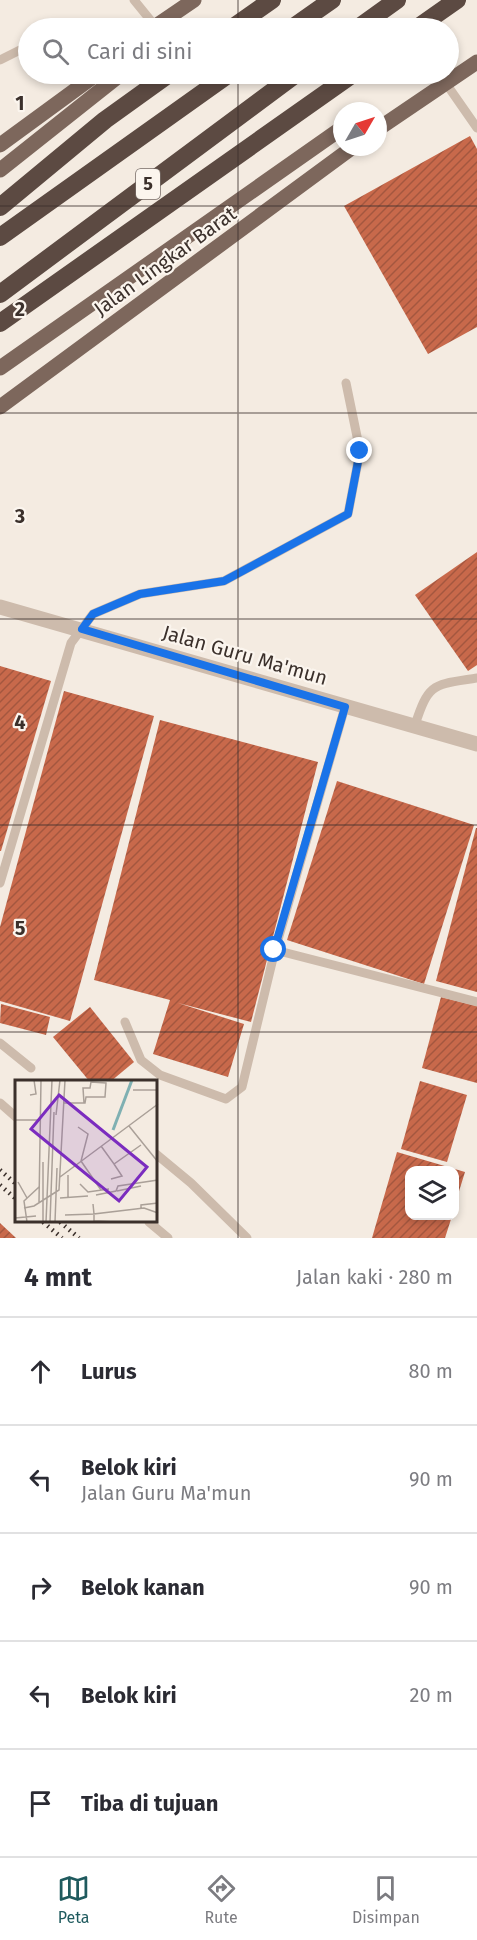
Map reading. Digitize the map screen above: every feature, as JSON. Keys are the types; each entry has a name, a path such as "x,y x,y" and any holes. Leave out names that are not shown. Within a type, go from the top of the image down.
{"highway":[{"path":"246,18 272,0"},
{"path":"306,18 332,0"},
{"path":"372,18 397,0"},
{"path":"431,18 457,0"},
{"path":"0,207 105,120 155,84"},
{"name":"5","path":"0,237 215,84"},
{"name":"5","path":"0,294 284,84"},
{"path":"0,323 339,84"}],"main road":[{"path":"170,18 194,0"},
{"path":"459,73 477,62"},
{"path":"0,145 78,84"},
{"path":"0,170 108,84"},
{"path":"387,119 442,84"},
{"name":"Jalan Lingkar Barat","path":"0,368 333,134"},
{"name":"Jalan Lingkar Barat","path":"0,407 342,156"}],"street":[{"name":"Jalan Guru Ma'mun","path":"0,607 477,744"}],"lane":[{"path":"134,0 152,18"},
{"path":"0,60 18,51"},
{"path":"446,84 475,124"},
{"path":"0,883 71,643 93,614 140,594 224,581 348,514 360,451 346,383"},
{"path":"415,725 424,695 436,687 477,678"},
{"path":"125,1022 141,1060 160,1075 226,1099 242,1087 274,950 345,707"},
{"path":"274,950 477,1002"},
{"path":"0,1043 31,1068"},
{"path":"0,1103 15,1116"},
{"path":"158,1156 191,1183 247,1238"},
{"path":"151,1223 168,1238"}],"building":[{"path":"470,136 477,149 477,327 428,354 344,206"},
{"path":"477,552 477,665 468,671 415,595"},
{"path":"0,666 51,681 1,851 0,851"},
{"path":"64,691 154,716 70,1021 0,1001 0,927"},
{"path":"160,720 318,762 251,1022 178,1003 244,1024 228,1077 153,1054 170,1000 94,980"},
{"path":"337,781 474,825 424,984 287,940"},
{"path":"477,828 477,992 436,981"},
{"path":"441,997 477,1006 477,1083 422,1068"},
{"path":"1,1004 50,1017 46,1035 0,1023"},
{"path":"90,1007 134,1062 112,1080 88,1080 53,1037"},
{"path":"420,1081 467,1095 447,1162 401,1149"},
{"path":"397,1152 445,1166 405,1166 405,1220 451,1220 445,1238 372,1238"},
{"path":"459,1170 465,1172 459,1191"},
{"path":"0,1223 16,1238 0,1238"}],"railway":[{"path":"0,1170 15,1183"},
{"path":"0,1185 15,1198"},
{"path":"44,1223 62,1238"},
{"path":"61,1223 79,1238"}],"route":[{"path":"274,950 345,707 82,629 93,614 140,594 224,581 348,514 360,451"}]}
